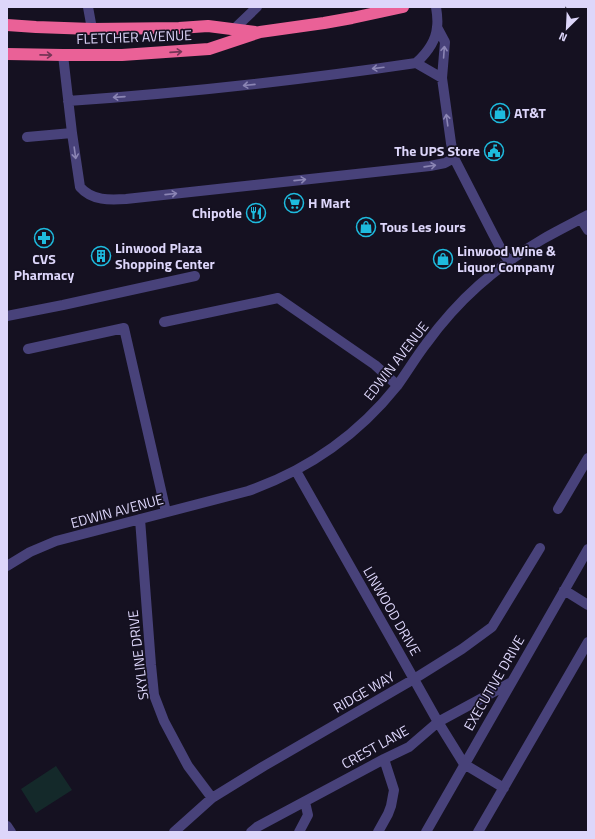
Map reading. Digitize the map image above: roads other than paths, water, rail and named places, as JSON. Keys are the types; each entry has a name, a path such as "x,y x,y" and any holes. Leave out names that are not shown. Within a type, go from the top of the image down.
{"highway":[{"name":"FLETCHER AVENUE","path":"7,54 122,55 209,49 260,32 338,21 403,7"},
{"name":"FLETCHER AVENUE","path":"7,25 92,29 180,28 208,26 260,32"}],"street":[{"path":"88,7 92,29"},
{"path":"234,29 256,7"},
{"path":"436,7 438,27 445,42 442,78 454,158 502,251 509,261"},
{"path":"416,63 431,46 438,27"},
{"path":"63,55 80,187 88,194 100,199 126,199 430,166 445,164 454,158"},
{"path":"68,100 161,94 416,63 442,78"},
{"path":"27,137 72,133"},
{"path":"585,217 588,230"},
{"name":"EDWIN AVENUE","path":"7,566 30,552 56,541 248,490 267,484 296,471 319,457 349,435 376,410 397,385 426,343 451,313 479,285 509,261 542,239 585,217"},
{"path":"7,316 195,276"},
{"path":"164,322 278,298 374,365 397,385"},
{"path":"28,349 124,328 166,512"},
{"path":"558,509 588,458"},
{"name":"LINWOOD DRIVE","path":"296,471 438,722 464,764"},
{"name":"SKYLINE DRIVE","path":"140,519 154,695 164,721 188,766 212,798"},
{"name":"RIDGE WAY","path":"174,832 212,798 414,679 462,649 492,627 540,548"},
{"name":"EXECUTIVE DRIVE","path":"426,832 588,549"},
{"path":"564,590 588,605"},
{"path":"478,832 588,642"},
{"name":"CREST LANE","path":"251,832 256,827 409,747 438,722 511,683"},
{"path":"378,832 388,814 394,790 384,759"},
{"path":"464,764 504,788"},
{"path":"299,832 308,815 305,802"},
{"path":"7,826 12,832"}],"place":[{"name":"AT&T","path":"500,113"},
{"name":"The UPS Store","path":"494,151"},
{"name":"H Mart","path":"294,203"},
{"name":"Chipotle","path":"256,213"},
{"name":"Tous Les Jours","path":"366,227"},
{"name":"CVS Pharmacy","path":"44,238"},
{"name":"Linwood Plaza Shopping Center","path":"101,256"},
{"name":"Linwood Wine & Liquor Company","path":"443,259"}]}
